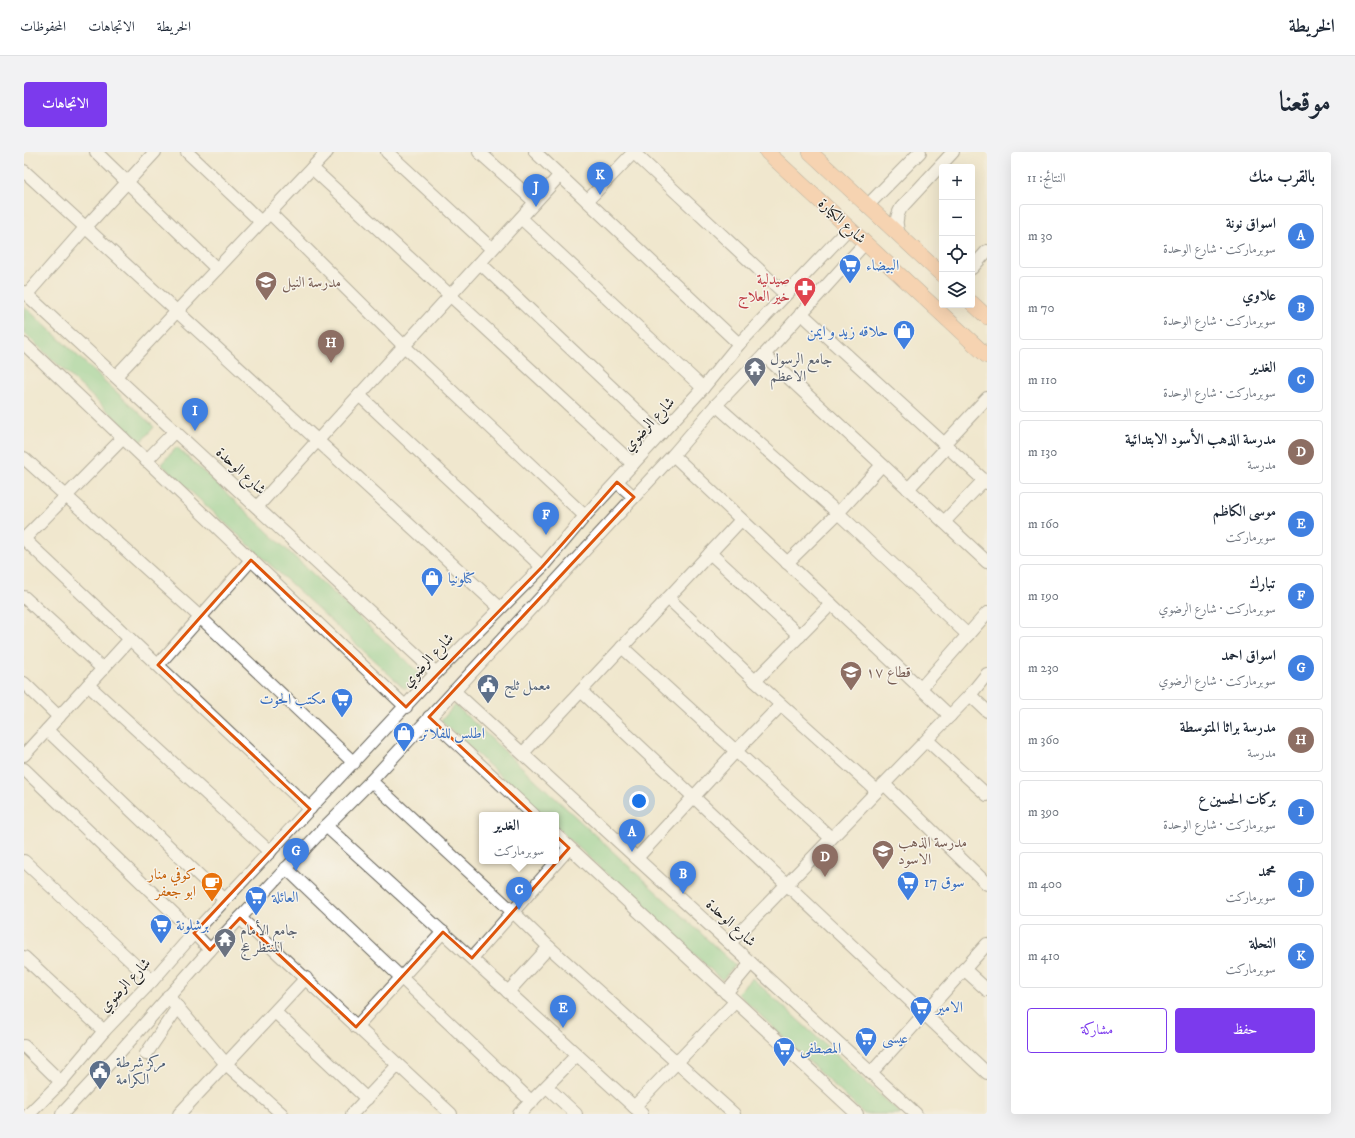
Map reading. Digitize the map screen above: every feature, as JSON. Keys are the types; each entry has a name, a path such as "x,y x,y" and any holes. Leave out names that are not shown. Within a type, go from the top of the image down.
{"main road":[{"name":"شارع الكيارة","path":"767,152 987,356"},
{"name":"شارع الكيارة","path":"810,152 939,272"},
{"path":"975,306 987,317"}],"street":[{"path":"96,152 217,269"},
{"path":"25,293 155,152"},
{"path":"188,152 261,222"},
{"path":"116,376 327,152"},
{"path":"387,152 492,249"},
{"path":"479,152 536,202"},
{"path":"535,152 739,344"},
{"path":"587,201 634,152 785,294"},
{"path":"867,206 920,152"},
{"path":"902,238 897,230 896,224 899,213 953,152"},
{"path":"312,168 633,464"},
{"path":"24,171 500,608"},
{"path":"257,507 560,175"},
{"path":"270,213 404,346 585,516"},
{"path":"521,218 703,388"},
{"name":"شارع الرضوي","path":"29,1114 61,1082 104,1031 436,673 542,567 585,516 703,388 739,344 849,228"},
{"path":"62,1114 286,868 371,781 673,455 716,404 764,355 865,243"},
{"path":"975,265 987,252"},
{"path":"480,263 661,434"},
{"name":"شارع الوحدة","path":"25,293 436,673"},
{"path":"801,313 985,482 944,522"},
{"path":"24,344 406,707"},
{"path":"764,355 987,562"},
{"path":"359,395 542,567"},
{"path":"908,489 987,398"},
{"path":"716,404 838,513 968,635"},
{"path":"146,461 175,431"},
{"path":"123,438 24,539 310,809"},
{"path":"673,455 950,716"},
{"path":"24,458 200,617 354,763"},
{"path":"787,563 838,513 882,465"},
{"path":"617,482 634,497"},
{"path":"522,753 741,520"},
{"path":"710,553 800,636"},
{"path":"158,665 251,560"},
{"path":"24,597 103,669"},
{"path":"668,598 781,705 880,788 987,884"},
{"path":"755,681 831,604"},
{"path":"921,688 968,635 985,619"},
{"path":"24,755 130,639"},
{"path":"622,647 831,838"},
{"path":"730,943 950,716 987,674"},
{"path":"24,684 59,716"},
{"path":"88,685 270,852"},
{"name":"شارع الوحدة","path":"454,691 916,1114"},
{"path":"581,691 987,1073"},
{"path":"970,695 987,710"},
{"path":"637,858 736,751 781,705"},
{"path":"429,717 531,812"},
{"path":"46,730 225,900"},
{"path":"927,740 987,795"},
{"path":"24,769 210,950"},
{"path":"371,781 549,947 734,1114"},
{"path":"326,826 638,1110 677,1063 735,1002"},
{"path":"559,838 857,1114"},
{"path":"559,859 569,848"},
{"path":"24,861 152,981"},
{"path":"472,958 555,864"},
{"path":"286,868 532,1102"},
{"path":"240,918 451,1114"},
{"path":"356,1026 443,932"},
{"path":"871,1073 987,944"},
{"path":"508,992 549,947"},
{"path":"24,957 104,1031"},
{"path":"726,993 751,963"},
{"path":"964,969 987,990"},
{"path":"184,1112 226,1064 306,978"},
{"path":"168,996 226,1064 282,1114"},
{"path":"146,1054 178,1007"},
{"path":"275,1012 367,1099"},
{"path":"24,1046 61,1082"},
{"path":"519,1114 547,1087 576,1055"},
{"path":"352,1114 398,1065"},
{"path":"547,1087 575,1114"}],"highlighted area":[{"path":"617,482 634,497 429,717 569,848 472,958 443,932 356,1027 240,918 210,950 194,933 310,809 158,665 251,560 406,707 542,567"}],"green space":[{"path":"24,306 154,427 141,442 24,333"},
{"path":"177,447 420,674 405,689 161,464"},
{"path":"455,705 735,965 722,980 559,830 559,812 540,812 441,721"},
{"path":"752,978 901,1114 864,1114 737,993"}],"place":[{"name":"النحلة","path":"600,195"},
{"name":"محمد","path":"536,207"},
{"name":"البيضاء","path":"850,284"},
{"name":"مدرسة النيل","path":"266,302"},
{"name":"صيدلية خير العلاج","path":"805,308"},
{"name":"حلاقه زيد و ايمن","path":"904,350"},
{"name":"مدرسة براثا المتوسطة","path":"331,363"},
{"name":"جامع الرسول الاعظم","path":"755,388"},
{"name":"بركات الحسين ع","path":"195,431"},
{"name":"تبارك","path":"546,535"},
{"name":"كتلونيا","path":"432,598"},
{"name":"قطاع ١٧","path":"851,692"},
{"name":"معمل ثلج","path":"488,704"},
{"name":"مكتب الحوت","path":"342,718"},
{"name":"اطلس للفلاتر","path":"404,752"},
{"name":"اسواق نونة","path":"632,852"},
{"name":"مدرسة الذهب الاسود","path":"883,870"},
{"name":"اسواق احمد","path":"296,871"},
{"name":"مدرسة الذهب الأسود الابتدائية","path":"825,877"},
{"name":"علاوي","path":"683,894"},
{"name":"كوفي منار ابو جعفر","path":"212,902"},
{"name":"سوق 17","path":"908,902"},
{"name":"الغدير","path":"519,910"},
{"name":"العائلة","path":"256,916"},
{"name":"برشلونة","path":"161,944"},
{"name":"جامع الأمام المنتظر عج","path":"225,958"},
{"name":"الامير","path":"921,1026"},
{"name":"موسى الكاظم","path":"563,1028"},
{"name":"عيسى","path":"866,1058"},
{"name":"المصطفى","path":"784,1068"},
{"name":"مركز شرطة الكرامة","path":"100,1090"}]}
